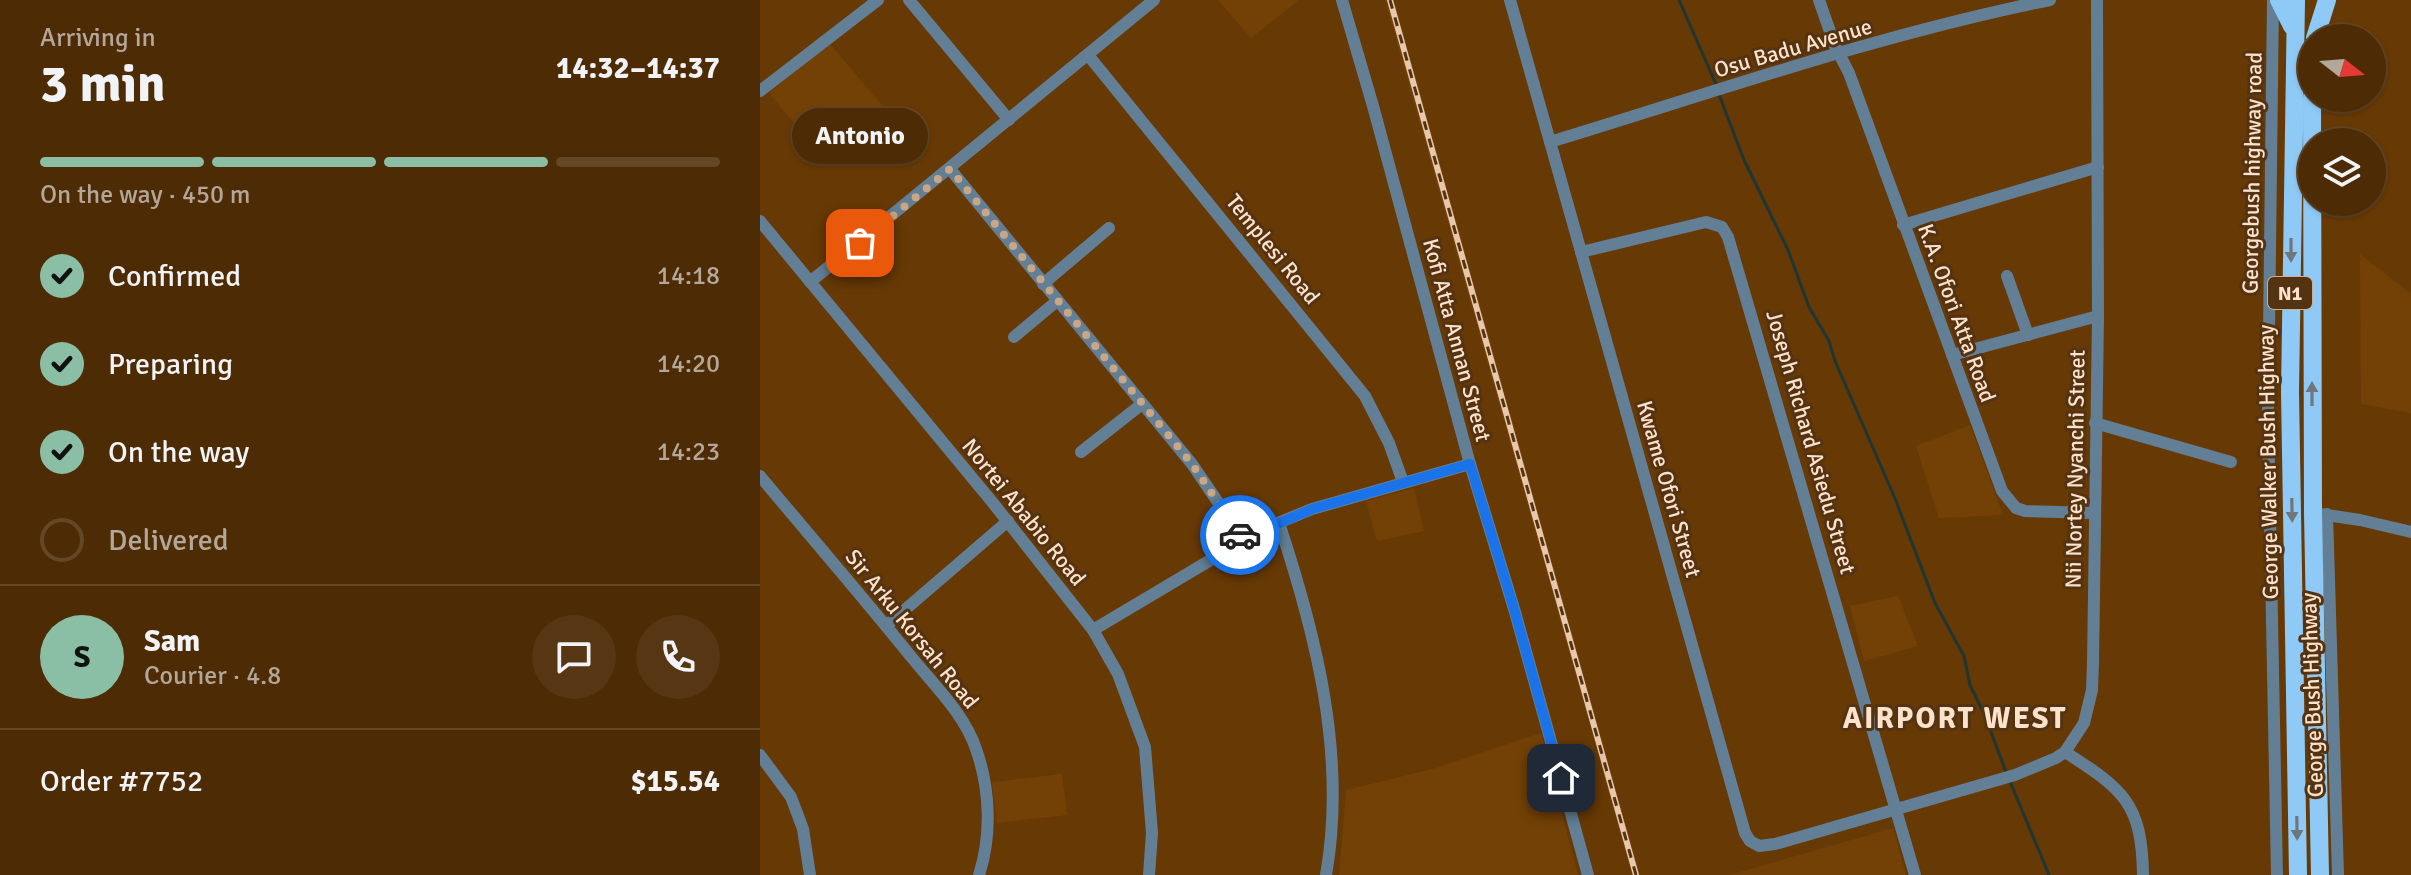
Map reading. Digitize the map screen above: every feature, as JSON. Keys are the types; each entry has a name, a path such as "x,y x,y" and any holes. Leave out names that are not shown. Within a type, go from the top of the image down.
{"highway":[{"path":"2276,0 2298,25"},
{"name":"George Walker Bush Highway","path":"2296,0 2304,24"},
{"name":"George Walker Bush Highway","path":"2310,24 2314,0"},
{"path":"2314,24 2327,0"},
{"name":"George Walker Bush Highway","path":"2298,875 2290,392 2304,112"},
{"name":"George Walker Bush Highway","path":"2312,112 2312,349 2320,514 2320,875"},
{"path":"2312,349 2321,295 2322,216"}],"street":[{"path":"760,91 878,0"},
{"path":"909,0 1009,120"},
{"path":"810,282 1154,0"},
{"name":"Kofi Atta Annan Street","path":"1342,0 1588,875"},
{"name":"Kwame Ofori Street","path":"1510,0 1747,837 1759,846 1775,844 1897,810"},
{"name":"K.A. Ofori Atta Road","path":"1819,0 1849,73 2002,491 2016,508 2034,512 2094,513"},
{"name":"Osu Badu Avenue","path":"1550,142 1840,55 1990,6 2050,0"},
{"name":"Nii Nortey Nyanchi Street","path":"2065,752 2084,723 2092,690 2098,316 2097,0"},
{"name":"Georgebush highway road","path":"2276,0 2268,416 2277,875"},
{"name":"Templesi Road","path":"1088,55 1365,396 1389,443 1403,482"},
{"path":"1903,225 2098,167"},
{"path":"950,169 1207,485 1243,539"},
{"name":"Nortei Ababio Road","path":"760,221 1008,521 1093,630 1118,674 1145,747 1153,874"},
{"name":"Joseph Richard Asiedu Street","path":"1581,252 1706,222 1722,227 1728,237 1915,875"},
{"path":"1043,284 1109,228"},
{"path":"2007,276 2028,335"},
{"path":"1014,337 1057,301"},
{"path":"1952,355 2098,316"},
{"path":"1081,452 1142,404"},
{"path":"2095,423 2231,462"},
{"path":"1093,630 1243,539 1279,523 1312,509 1470,464"},
{"name":"Sir Arku Korsah Road","path":"760,476 952,707 976,747 988,818 979,875"},
{"path":"2320,514 2411,532"},
{"name":"George Bush Highway","path":"2320,514 2338,875"},
{"path":"886,626 1008,521"},
{"path":"1279,523 1305,604 1325,698 1333,822 1326,875"},
{"path":"1897,810 2015,775 2065,752 2108,779 2130,808 2143,842 2143,875"},
{"path":"760,755 791,797 803,829 810,875"}],"shaded area":[{"path":"1218,0 1299,0 1251,38"},
{"path":"1385,0 1393,0 1402,28 1640,875 1632,875"},
{"path":"829,43 882,105 821,155 769,93"},
{"path":"2360,254 2411,294 2411,413 2361,404"},
{"path":"1970,425 2003,515 1939,518 1916,446"},
{"path":"1414,488 1424,531 1377,541 1366,501"},
{"path":"1898,596 1918,646 1864,661 1850,606"},
{"path":"1541,733 1578,875 1339,875 1346,790 1436,768"},
{"path":"1062,774 1067,815 997,823 992,782"},
{"path":"1893,828 1906,875 1729,875"}],"waterway":[{"path":"1679,0 1716,84"},
{"path":"1718,92 1744,160 1788,250 1809,307 1829,341 1935,603 1964,656 1970,685 2006,772"},
{"path":"2009,779 2049,875"}],"railway":[{"path":"1390,0 1636,875"}],"way so far":[{"path":"860,243 950,169 1192,464 1240,535"}],"place":[{"name":"Antonio","path":"860,243"}],"district":[{"name":"AIRPORT WEST","path":"1955,718"}],"route":[{"path":"1240,535 1243,539 1312,509 1470,464 1561,778"}]}
